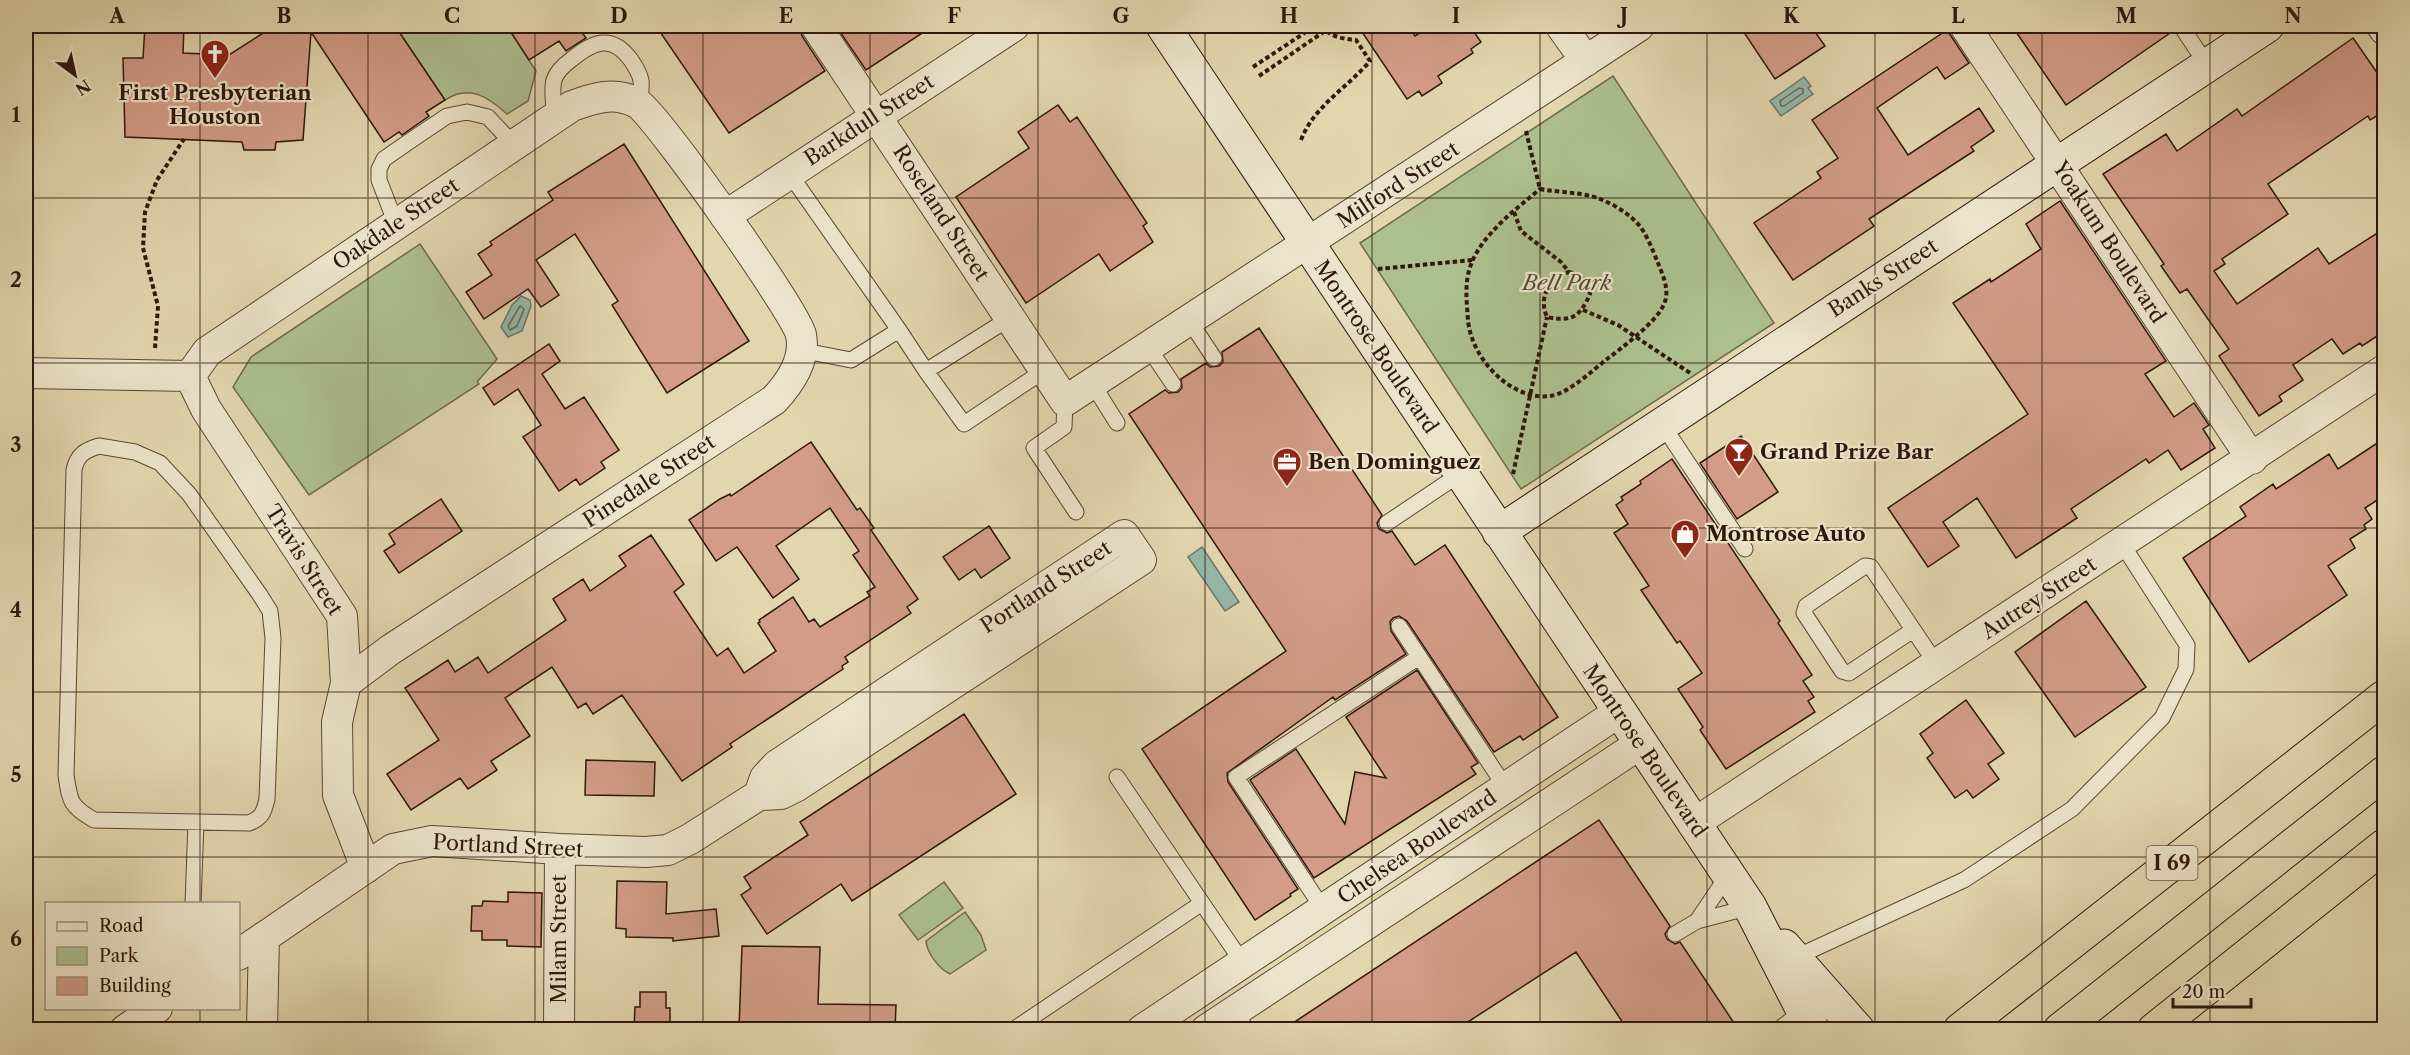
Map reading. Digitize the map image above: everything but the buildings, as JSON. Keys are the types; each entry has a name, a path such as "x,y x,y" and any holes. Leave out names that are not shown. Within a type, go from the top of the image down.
{"highway":[{"name":"I 69","path":"1960,1029 2385,697"},
{"path":"2060,1029 2385,773"},
{"path":"2154,1029 2385,846"}],"main road":[{"name":"Montrose Boulevard","path":"1163,26 1750,907 1858,1029"},
{"name":"Banks Street","path":"1499,532 2267,26"},
{"name":"Montrose Boulevard","path":"1750,907 1798,1023"}],"street":[{"name":"Roseland Street","path":"816,26 1065,401"},
{"name":"Barkdull Street","path":"725,216 1014,26"},
{"path":"1561,26 1586,61"},
{"name":"Milford Street","path":"1065,401 1639,26"},
{"name":"Yoakum Boulevard","path":"1965,26 2252,459"},
{"name":"Oakdale Street","path":"190,376 207,352 572,106 599,96 621,96 639,104"},
{"path":"639,104 656,121 725,216"},
{"name":"Pinedale Street","path":"346,683 390,650 774,399 791,382 800,359 801,335 787,309 725,216"},
{"name":"Autrey Street","path":"1693,824 2385,370"},
{"path":"26,373 190,376"},
{"name":"Travis Street","path":"190,376 206,409 342,616 346,683 337,722 338,795 366,868"},
{"name":"Portland Street","path":"240,954 393,849 432,841 560,849 646,852 668,850 690,839 759,795 781,794 797,786 1141,560 1124,536 777,765 765,778 759,795"},
{"name":"Chelsea Boulevard","path":"1142,1029 1619,712"},
{"name":"Chelsea Boulevard","path":"1206,1029 1241,1020 1640,744"},
{"name":"Milam Street","path":"559,1029 560,849"},
{"path":"262,1029 264,938"},
{"path":"1214,982 1241,1020"},
{"path":"125,1029 154,1010"}],"lane":[{"path":"2181,26 2207,65"},
{"path":"555,118 554,81 558,73 576,55 603,42 614,43 624,50 638,69 641,81 639,104"},
{"path":"396,224 379,180 379,169 384,159 399,148 447,116 467,112 488,117 514,145"},
{"path":"789,173 964,424 1045,370"},
{"path":"926,371 1010,318"},
{"path":"1190,320 1214,358"},
{"path":"800,350 851,360 899,330"},
{"path":"1148,347 1173,384"},
{"path":"1092,383 1117,423"},
{"path":"1065,401 1064,427 1034,448 1076,512"},
{"path":"1662,424 1744,549"},
{"path":"99,446 135,452 160,463 189,494 270,611 273,638 264,812 257,820 249,823 196,822 94,820 76,810 69,795 66,775 74,470 76,459 86,450 99,446"},
{"path":"1387,523 1460,474"},
{"path":"1794,958 1964,880 2072,808 2162,718 2186,669 2187,645 2122,544"},
{"path":"1913,630 1849,673 1842,671 1804,613 1806,606 1865,566 1871,567 1937,665"},
{"path":"1399,626 1506,788"},
{"path":"1323,909 1236,777 1419,657"},
{"path":"1117,777 1243,963"},
{"path":"193,902 196,822"},
{"path":"1697,921 1728,875"},
{"path":"1013,1029 1202,903"},
{"path":"1675,934 1697,921 1750,907"}],"path":[{"path":"1253,68 1315,26"},
{"path":"1301,140 1313,117 1370,61 1356,40 1344,39 1325,31 1320,26"},
{"path":"1259,76 1325,31"},
{"path":"1294,40 1300,48"},
{"path":"1275,52 1281,61"},
{"path":"1520,105 1540,189"},
{"path":"154,375 158,306 143,248 145,212 157,180 184,139"},
{"path":"1540,189 1591,196 1611,205 1637,223 1654,253 1667,285 1664,306 1636,336 1578,382 1552,396 1530,396 1517,391 1481,357 1469,328 1467,297 1468,274 1473,260 1486,240 1540,189"},
{"path":"1514,212 1521,231 1561,262 1569,272"},
{"path":"1378,269 1473,260"},
{"path":"1513,474 1547,317 1543,308 1544,293 1558,276 1569,272 1576,273 1586,280 1590,294 1583,310 1574,317 1560,320 1547,317"},
{"path":"1583,310 1618,325 1660,352"}],"green space":[{"path":"405,26 507,26 536,71 528,101 507,114 493,102 471,93 454,95 445,100 398,30"},
{"name":"Bell Park","path":"1613,76 1774,323 1521,489 1360,243"},
{"path":"420,244 497,359 477,382 479,384 309,495 233,387 251,357"},
{"path":"944,882 963,908 918,940 899,915"},
{"path":"965,912 981,935 986,950 950,974 934,960 926,941"}],"water":[{"path":"1804,77 1811,86 1808,88 1813,94 1781,116 1770,101"},
{"path":"521,296 530,300 531,306 522,331 508,337 501,327 512,305"},
{"path":"1202,547 1239,602 1225,611 1188,557"}],"place":[{"name":"First Presbyterian Houston","path":"215,80"},
{"name":"Grand Prize Bar","path":"1739,478"},
{"name":"Ben Dominguez","path":"1287,488"},
{"name":"Montrose Auto","path":"1685,560"}]}
